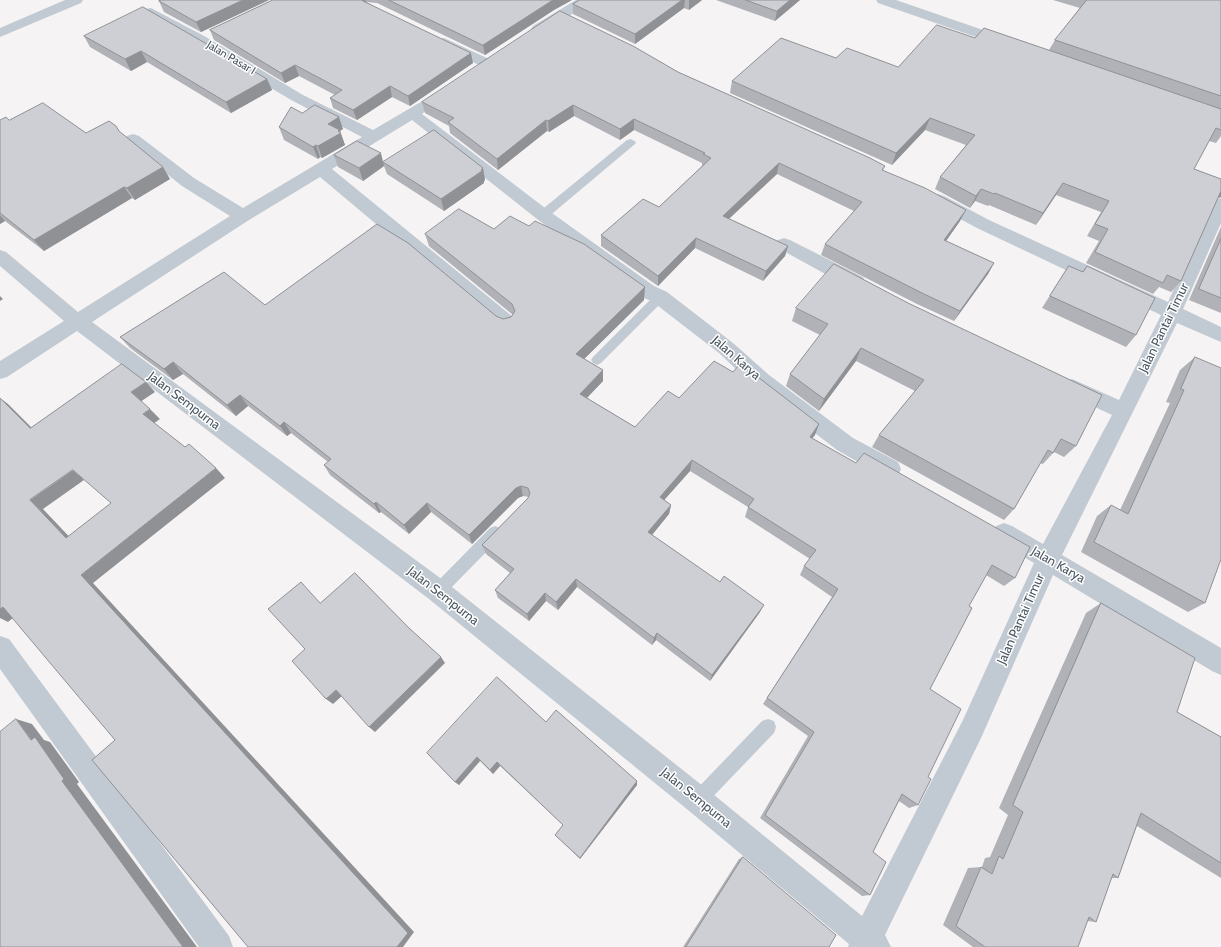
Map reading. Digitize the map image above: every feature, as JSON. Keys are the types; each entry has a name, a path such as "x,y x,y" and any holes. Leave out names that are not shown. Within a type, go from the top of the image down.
{"street":[{"path":"0,33 76,0"},
{"path":"883,0 1018,47"},
{"path":"523,38 571,8"},
{"name":"Jalan Pasar I","path":"151,12 298,98 374,137"},
{"path":"201,40 215,33"},
{"path":"432,36 486,63"},
{"path":"0,370 78,322 243,216 412,114 437,96"},
{"name":"Jalan Karya","path":"412,114 543,215 647,291 660,297 726,348 762,381 845,444 903,476"},
{"path":"133,139 188,182 243,216"},
{"path":"321,169 506,322"},
{"path":"928,194 983,224 1221,335"},
{"name":"Jalan Pantai Timur","path":"869,944 972,729 1048,558 1124,411 1172,313 1221,204"},
{"path":"784,244 874,291"},
{"name":"Jalan Sempurna","path":"0,256 78,322 438,591 698,800 869,944"},
{"path":"1059,381 1124,411"},
{"name":"Jalan Karya","path":"986,523 1048,558 1221,662"},
{"path":"0,648 218,947"}],"lane":[{"path":"543,215 631,142"},
{"path":"597,360 660,297"},
{"path":"438,591 503,525"},
{"path":"698,800 768,727"}],"building":[{"path":"243,0 196,22 159,1"},
{"path":"273,0 362,0 471,53 408,96 390,86 353,110 330,98 342,90 295,65 281,73 210,30"},
{"path":"389,0 553,0 483,45"},
{"path":"580,0 682,0 635,34 573,4"},
{"path":"746,0 790,0 777,11"},
{"path":"1087,0 1221,0 1221,96 1055,40"},
{"path":"143,7 267,79 226,102 141,51 125,59 84,36"},
{"path":"560,11 633,46 678,72 870,158 885,166 882,170 925,188 966,210 944,240 994,263 960,311 825,244 862,202 779,163 723,216 788,246 766,271 696,238 658,276 601,235 643,199 659,207 711,158 703,154 705,153 634,119 620,129 573,105 548,121 546,120 497,159 448,122 454,118 422,102"},
{"path":"937,25 975,38 984,28 1221,109 1221,130 1216,128 1194,169 1221,179 1221,191 1181,281 1167,275 1163,283 1095,252 1108,229 1095,224 1109,201 1063,183 1043,213 995,193 994,194 981,189 976,196 940,177 975,135 930,118 896,153 732,81 781,38 836,58 847,48 898,67"},
{"path":"43,103 86,133 109,121 163,167 127,188 124,187 34,240 0,213 0,120 6,117 9,120"},
{"path":"315,105 339,117 328,124 340,130 338,131 341,133 318,146 316,145 313,147 279,127 291,107 302,113"},
{"path":"434,130 483,168 481,170 482,171 441,199 383,162"},
{"path":"357,141 381,153 359,168 334,155"},
{"path":"459,209 494,229 510,216 529,226 535,221 584,244 645,287 576,354 603,370 580,394 635,427 668,391 679,398 714,361 733,372 739,365 754,374 819,424 810,437 856,463 864,453 1030,547 1015,578 992,565 969,606 972,608 930,689 961,709 928,777 931,779 918,805 902,794 873,852 886,862 870,895 765,815 814,732 767,698 838,589 804,566 816,550 748,507 754,499 692,460 660,497 671,505 648,532 720,582 724,576 764,605 712,675 657,633 654,638 576,579 556,602 545,593 527,614 495,590 514,569 482,545 528,498 530,493 528,488 521,486 516,488 469,535 427,503 404,525 376,502 374,504 324,465 331,459 284,422 280,426 240,395 227,405 173,362 164,369 120,337 224,272 265,305 377,224 408,243 496,316 503,319 511,317 515,311 512,304 425,234"},
{"path":"1221,239 1221,298 1199,289"},
{"path":"834,264 908,303 1102,395 1076,446 1061,439 1053,453 1048,450 1014,509 879,435 924,380 861,348 824,399 790,374 828,324 796,308"},
{"path":"1069,266 1083,272 1087,266 1155,298 1136,335 1050,296"},
{"path":"1195,357 1221,368 1221,559 1205,603 1094,542 1111,505 1128,514 1184,390 1181,389"},
{"path":"122,364 146,382 131,392 150,409 143,414 185,447 189,444 216,468 81,575 408,933 397,947 248,947 92,760 115,740 3,607 0,609 0,398 30,428","holes":["73,470 111,503 66,538 30,500"]},
{"path":"355,573 409,628 441,657 369,727 336,690 326,699 292,661 305,649 268,609 301,582 320,603"},
{"path":"1101,603 1195,658 1177,712 1221,737 1221,863 1141,813 1118,878 1113,874 1096,922 1089,917 1078,947 985,947 956,926 981,867 992,874 999,856 1003,859 1023,812 1013,805"},
{"path":"497,677 546,722 556,710 637,781 580,858 555,835 563,825 497,762 490,770 477,757 455,782 427,753"},
{"path":"16,719 31,740 35,737 64,779 62,781 183,947 0,947 0,732"},
{"path":"743,857 836,935 829,947 686,947"}]}
